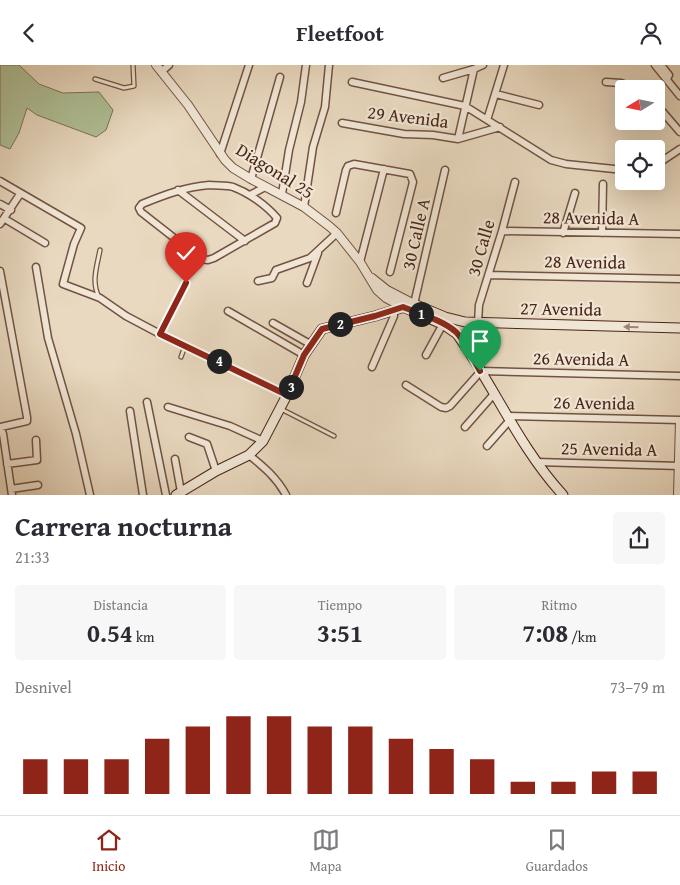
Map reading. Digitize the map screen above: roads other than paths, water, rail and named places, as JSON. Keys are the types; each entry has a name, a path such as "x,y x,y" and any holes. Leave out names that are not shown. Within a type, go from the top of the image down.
{"main road":[{"path":"179,494 216,471 249,455 263,441 287,395 304,355 320,330 414,304"},
{"name":"27 Avenida","path":"414,304 458,321 478,323 680,328"},
{"name":"Diagonal 25","path":"399,308 443,324 454,331 461,339 536,462 563,495"},
{"path":"454,331 458,321"}],"street":[{"path":"158,68 169,65"},
{"path":"220,154 249,65"},
{"path":"282,195 288,150 301,102 306,65"},
{"path":"304,207 313,147 324,107 330,65"},
{"path":"443,78 483,65"},
{"path":"487,120 504,65"},
{"path":"655,65 680,96"},
{"path":"661,65 669,75 667,79"},
{"name":"Diagonal 25","path":"158,68 188,105 220,154 233,167 251,179 304,207 337,233 360,262 373,285 382,295 399,308"},
{"path":"458,139 474,69"},
{"path":"251,179 280,77"},
{"name":"29 Avenida","path":"352,82 465,106 552,160 566,164 615,169"},
{"path":"606,82 615,83"},
{"path":"496,94 539,105"},
{"path":"665,114 680,132"},
{"name":"29 Avenida","path":"342,123 458,139 500,127"},
{"path":"665,159 680,149"},
{"path":"336,213 348,166 354,164 408,173 413,180 390,272"},
{"path":"360,262 384,169"},
{"name":"30 Calle A","path":"414,304 445,170"},
{"path":"0,181 81,228 74,244 63,284 100,298 126,316 160,334 287,395"},
{"name":"30 Calle","path":"478,323 480,305 515,182"},
{"path":"602,233 603,184"},
{"path":"192,186 232,186 250,195 277,217 275,223 208,260 201,259 141,212 139,208 142,204 192,186"},
{"path":"250,195 266,187"},
{"path":"178,190 244,241"},
{"path":"563,233 575,193"},
{"path":"20,194 2,221 45,243"},
{"path":"0,204 11,210"},
{"name":"28 Avenida A","path":"502,231 680,234"},
{"path":"258,281 272,278 276,270 310,259 337,233"},
{"path":"307,283 318,252"},
{"path":"36,267 48,337 76,433 90,495"},
{"path":"0,271 27,417 27,421 0,427 3,434 11,492 38,485"},
{"name":"Diagonal 25","path":"367,274 387,290 414,304"},
{"name":"28 Avenida","path":"489,275 680,279"},
{"path":"160,334 186,283"},
{"path":"372,367 399,308"},
{"path":"228,311 304,355"},
{"path":"273,323 310,344"},
{"path":"426,355 443,324"},
{"path":"406,385 441,407 446,408 450,406 480,371"},
{"name":"26 Avenida A","path":"480,371 680,376"},
{"path":"465,427 494,394"},
{"path":"147,403 166,495"},
{"path":"168,407 230,426 263,441"},
{"path":"130,411 143,495"},
{"path":"487,446 509,418"},
{"name":"26 Avenida","path":"509,418 680,421"},
{"path":"678,495 680,421"},
{"path":"189,437 207,443 216,471"},
{"path":"7,465 37,460 36,440"},
{"path":"249,455 272,475 281,485 286,495"},
{"path":"175,459 179,494"},
{"name":"25 Avenida A","path":"536,462 679,465"}],"lane":[{"path":"95,79 124,88 134,86 133,65"},
{"path":"100,250 95,275 96,290 100,298"},
{"path":"181,357 185,346"},
{"path":"280,409 334,436"}]}
